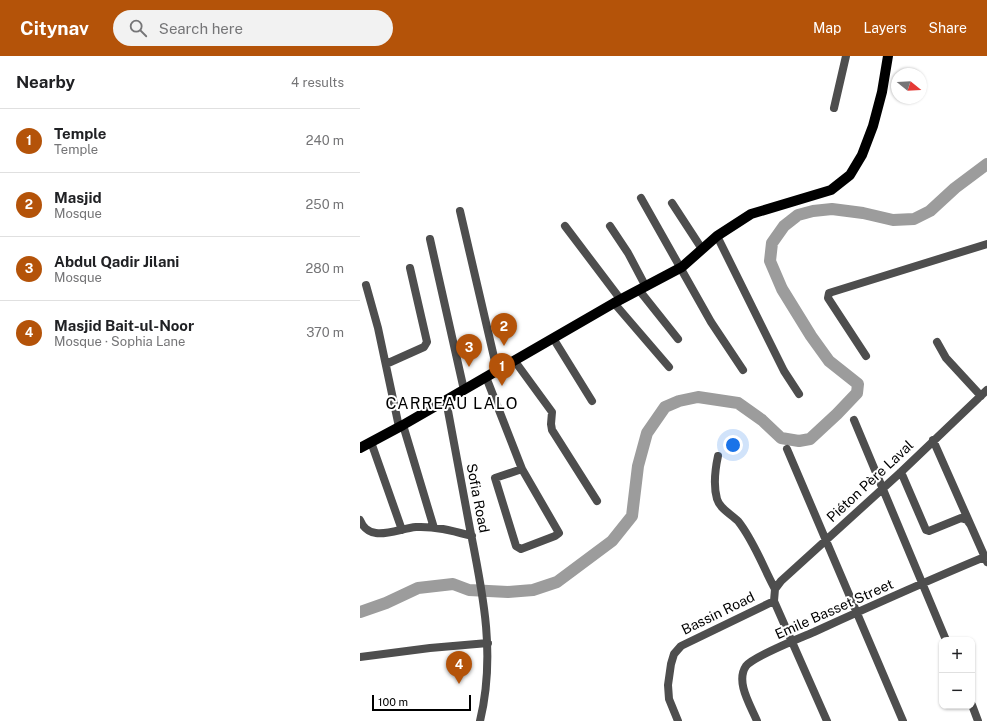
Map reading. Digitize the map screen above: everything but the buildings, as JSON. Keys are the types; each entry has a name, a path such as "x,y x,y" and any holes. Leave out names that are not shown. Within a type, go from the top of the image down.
{"main road":[{"path":"360,448 618,301 682,268 717,236 751,214 831,190 850,175 862,155 873,126 882,92 888,56"}],"street":[{"path":"834,108 846,56"},
{"path":"641,198 682,268 711,322 743,370"},
{"path":"672,203 702,249"},
{"path":"460,211 497,370"},
{"path":"565,226 618,301 669,367"},
{"path":"610,226 628,253 642,289 678,338"},
{"path":"717,236 784,371 799,394"},
{"path":"430,239 464,390"},
{"path":"866,356 828,298 828,295 832,292 987,244"},
{"path":"386,364 424,347 427,342 410,268"},
{"path":"366,285 401,426 434,528"},
{"path":"553,338 592,401"},
{"path":"937,342 946,358 984,393"},
{"path":"514,360 552,412 552,430 597,501"},
{"path":"486,377 522,469 559,533 555,536 521,549 516,546 495,478 522,469"},
{"name":"Piéton Père Laval","path":"774,594 780,581 901,472 984,393"},
{"name":"Sofia Road","path":"446,400 479,574 488,642 487,681 480,721"},
{"path":"854,420 945,637"},
{"path":"933,440 986,558"},
{"path":"371,442 402,530"},
{"path":"787,449 903,721"},
{"path":"718,456 714,474 717,499 720,505 746,532 774,594 792,641 827,721"},
{"path":"901,472 926,530 929,532 961,518 967,520 970,524"},
{"path":"360,520 362,527 377,534 416,527 444,529 472,536"},
{"name":"Emile Basset Street","path":"757,721 744,689 742,680 746,666 755,659 923,583 986,558"},
{"name":"Bassin Road","path":"678,721 669,699 669,674 674,654 682,646 774,594"},
{"path":"360,657 488,642"},
{"path":"974,709 978,721"}],"waterway":[{"path":"360,612 386,603 418,588 453,584 469,590 508,592 533,590 557,582 612,541 632,516 638,466 647,433 665,407 679,401 698,397 738,403 762,420 781,438 799,441 810,439 857,393 858,384 829,361 811,336 782,289 770,261 772,243 784,226 798,215 813,211 832,209 863,213 893,220 914,219 930,211 955,188 987,164"}],"place":[{"name":"Masjid","path":"504,346"},
{"name":"Abdul Qadir Jilani","path":"469,367"},
{"name":"Temple","path":"502,386"},
{"name":"Masjid Bait-ul-Noor","path":"459,684"}],"district":[{"name":"CARREAU LALO","path":"452,403"}]}
